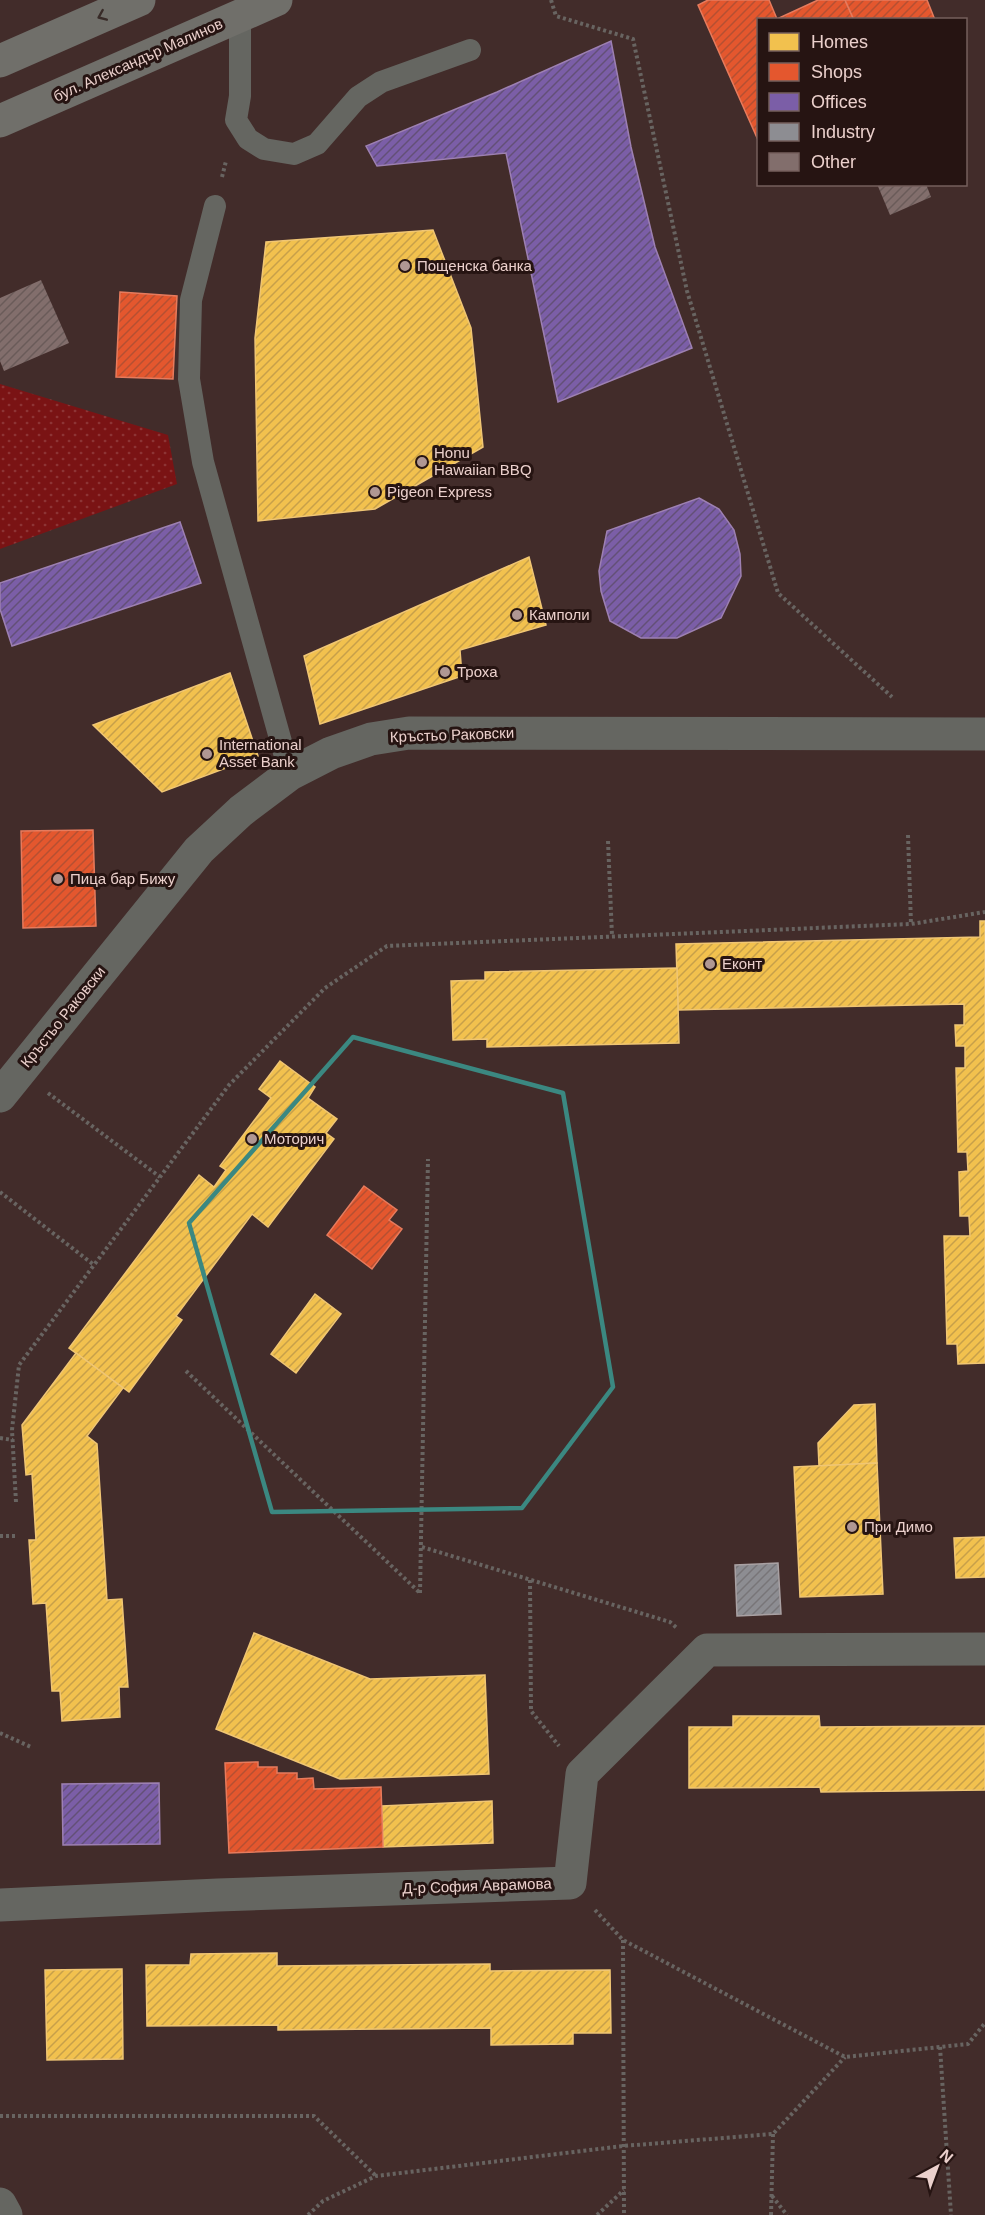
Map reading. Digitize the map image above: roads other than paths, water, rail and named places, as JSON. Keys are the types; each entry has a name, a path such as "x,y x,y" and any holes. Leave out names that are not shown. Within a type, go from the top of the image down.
{"main road":[{"path":"0,61 139,0"},
{"name":"бул. Александър Малинов","path":"0,121 276,0"},
{"path":"0,45 64,33"}],"street":[{"name":"Кръстьо Раковски","path":"10,1083 199,850 241,810 290,774 331,753 371,739 410,734 985,734"},
{"name":"Д-р София Аврамова","path":"0,1905 570,1883 582,1774 706,1650 985,1649"},
{"path":"0,2204 6,2215"}],"lane":[{"path":"240,15 240,96 236,120 248,139 264,149 294,154 317,144 358,97 381,82 470,50"},
{"path":"215,206 192,300 189,380 203,462 290,774"}],"place":[{"name":"Пощенска банка","path":"405,266"},
{"name":"Honu Hawaiian BBQ","path":"422,462"},
{"name":"Pigeon Express","path":"375,492"},
{"name":"Камполи","path":"517,615"},
{"name":"Троха","path":"445,672"},
{"name":"International Asset Bank","path":"207,754"},
{"name":"Пица бар Бижу","path":"58,879"},
{"name":"Еконт","path":"710,964"},
{"name":"Моторич","path":"252,1139"},
{"name":"При Димо","path":"852,1527"}]}
